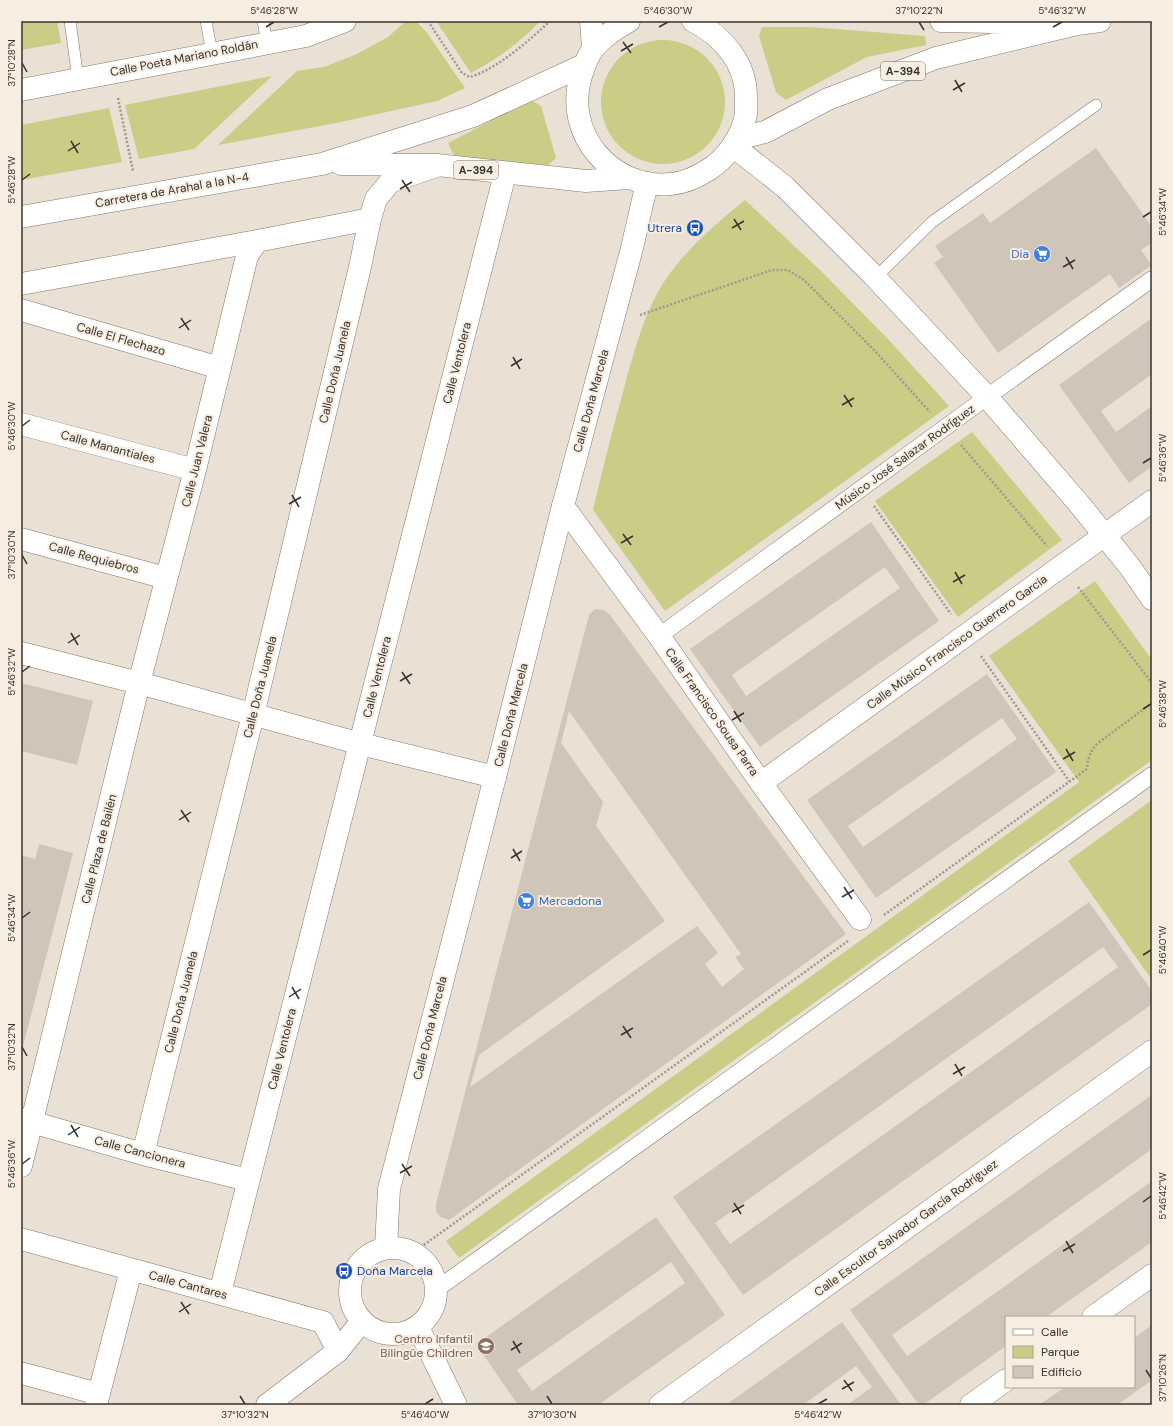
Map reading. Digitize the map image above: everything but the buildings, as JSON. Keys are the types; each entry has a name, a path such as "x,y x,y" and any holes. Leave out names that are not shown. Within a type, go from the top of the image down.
{"street":[{"name":"Calle Poeta Mariano Roldán","path":"21,90 267,42 306,36 345,21"},
{"path":"589,57 591,21"},
{"name":"A-394","path":"629,21 609,32 589,57 578,86 577,109 583,131 594,151 610,167 638,181 672,184 696,178 717,164 735,142 746,115 746,89 739,64 725,43 705,23"},
{"name":"A-394","path":"941,21 1077,24"},
{"name":"A-394","path":"735,142 766,132 828,99 936,58 1077,24 1100,21"},
{"name":"Carretera de Arahal a la N-4","path":"21,217 322,164 473,116 589,57"},
{"path":"735,142 785,187 875,278 987,397 1130,567 1152,599"},
{"name":"Carretera de Arahal a la N-4","path":"322,164 437,165 505,174 586,181 638,181"},
{"name":"Calle Doña Juanela","path":"143,1154 254,715 370,219 376,199 390,182 437,165"},
{"name":"Calle Ventolera","path":"220,1294 505,174"},
{"name":"Calle Doña Marcela","path":"386,1247 389,1189 563,506 631,252 638,181"},
{"path":"21,284 370,219"},
{"name":"Calle Juan Valera","path":"139,683 195,470 248,256 257,241"},
{"name":"Músico José Salazar Rodríguez","path":"659,636 987,397 1152,279"},
{"name":"Calle El Flechazo","path":"21,310 220,368"},
{"name":"Calle Manantiales","path":"21,424 195,470"},
{"name":"Calle Músico Francisco Guerrero García","path":"761,783 1152,502"},
{"name":"Calle Francisco Sousa Parra","path":"563,506 659,636 761,783 864,925"},
{"name":"Calle Requiebros","path":"21,539 166,578"},
{"path":"21,653 139,683 360,744 495,777"},
{"name":"Calle Plaza de Bailén","path":"21,1166 27,1121 139,683"},
{"path":"437,1289 1152,775"},
{"name":"Calle Escultor Salvador García Rodríguez","path":"660,1405 1152,1051"},
{"name":"Calle Cancionera","path":"27,1121 143,1154 248,1180"},
{"name":"Calle Cantares","path":"21,1239 323,1322 338,1351"},
{"path":"386,1247 401,1248 414,1252 426,1262 434,1274 437,1289 435,1304 429,1317 418,1327 404,1333 389,1334 374,1330 362,1321 354,1310 350,1297 350,1284 354,1270 362,1260 374,1252 386,1247"},
{"path":"21,1373 98,1399 131,1270"},
{"path":"1094,1316 1152,1275"},
{"path":"267,1405 338,1351 362,1321"},
{"path":"418,1327 456,1405"},
{"path":"970,1405 1005,1381"}],"lane":[{"path":"70,21 78,79"},
{"path":"206,21 212,53"},
{"path":"263,21 267,42"},
{"path":"875,278 932,222 1096,105"}],"path":[{"path":"428,21 462,73 470,77 480,74 510,54 537,34 550,21"},
{"path":"113,72 138,196"},
{"path":"414,1252 864,925 1087,769 1091,750 1098,743 1152,703"}],"green space":[{"path":"21,21 57,21 61,43 21,50"},
{"path":"406,21 416,21 427,33 465,88 437,101 336,123 218,145 297,71 324,67 357,54 388,37"},
{"path":"436,21 540,21 508,50 471,73"},
{"path":"762,27 810,27 925,36 926,45 867,57 786,100 776,92 759,36"},
{"path":"663,40 675,41 687,45 698,50 707,58 715,67 720,78 724,90 724,114 720,126 715,137 707,146 698,154 687,159 675,163 663,164 651,163 639,159 628,154 619,146 611,137 606,126 602,114 601,102 602,90 606,78 611,67 619,58 628,50 639,45 651,41"},
{"path":"272,76 194,149 139,159 125,105"},
{"path":"531,100 541,106 556,158 547,166 454,156 448,143"},
{"path":"109,108 122,162 21,180 21,125"},
{"path":"745,200 820,270 887,338 949,406 665,611 593,510 630,368 642,328 652,303 666,279 683,257 713,227"},
{"path":"972,432 1062,540 958,617 875,501"},
{"path":"1095,581 1152,660 1152,760 459,1258 446,1241 1079,782 989,656"},
{"path":"1152,800 1152,980 1068,861"}],"place":[{"name":"Utrera","path":"695,228"},
{"name":"Dia","path":"1042,254"},
{"name":"Mercadona","path":"526,901"},
{"name":"Doña Marcela","path":"344,1271"},
{"name":"Centro Infantil Bilingüe Children","path":"486,1346"}]}
